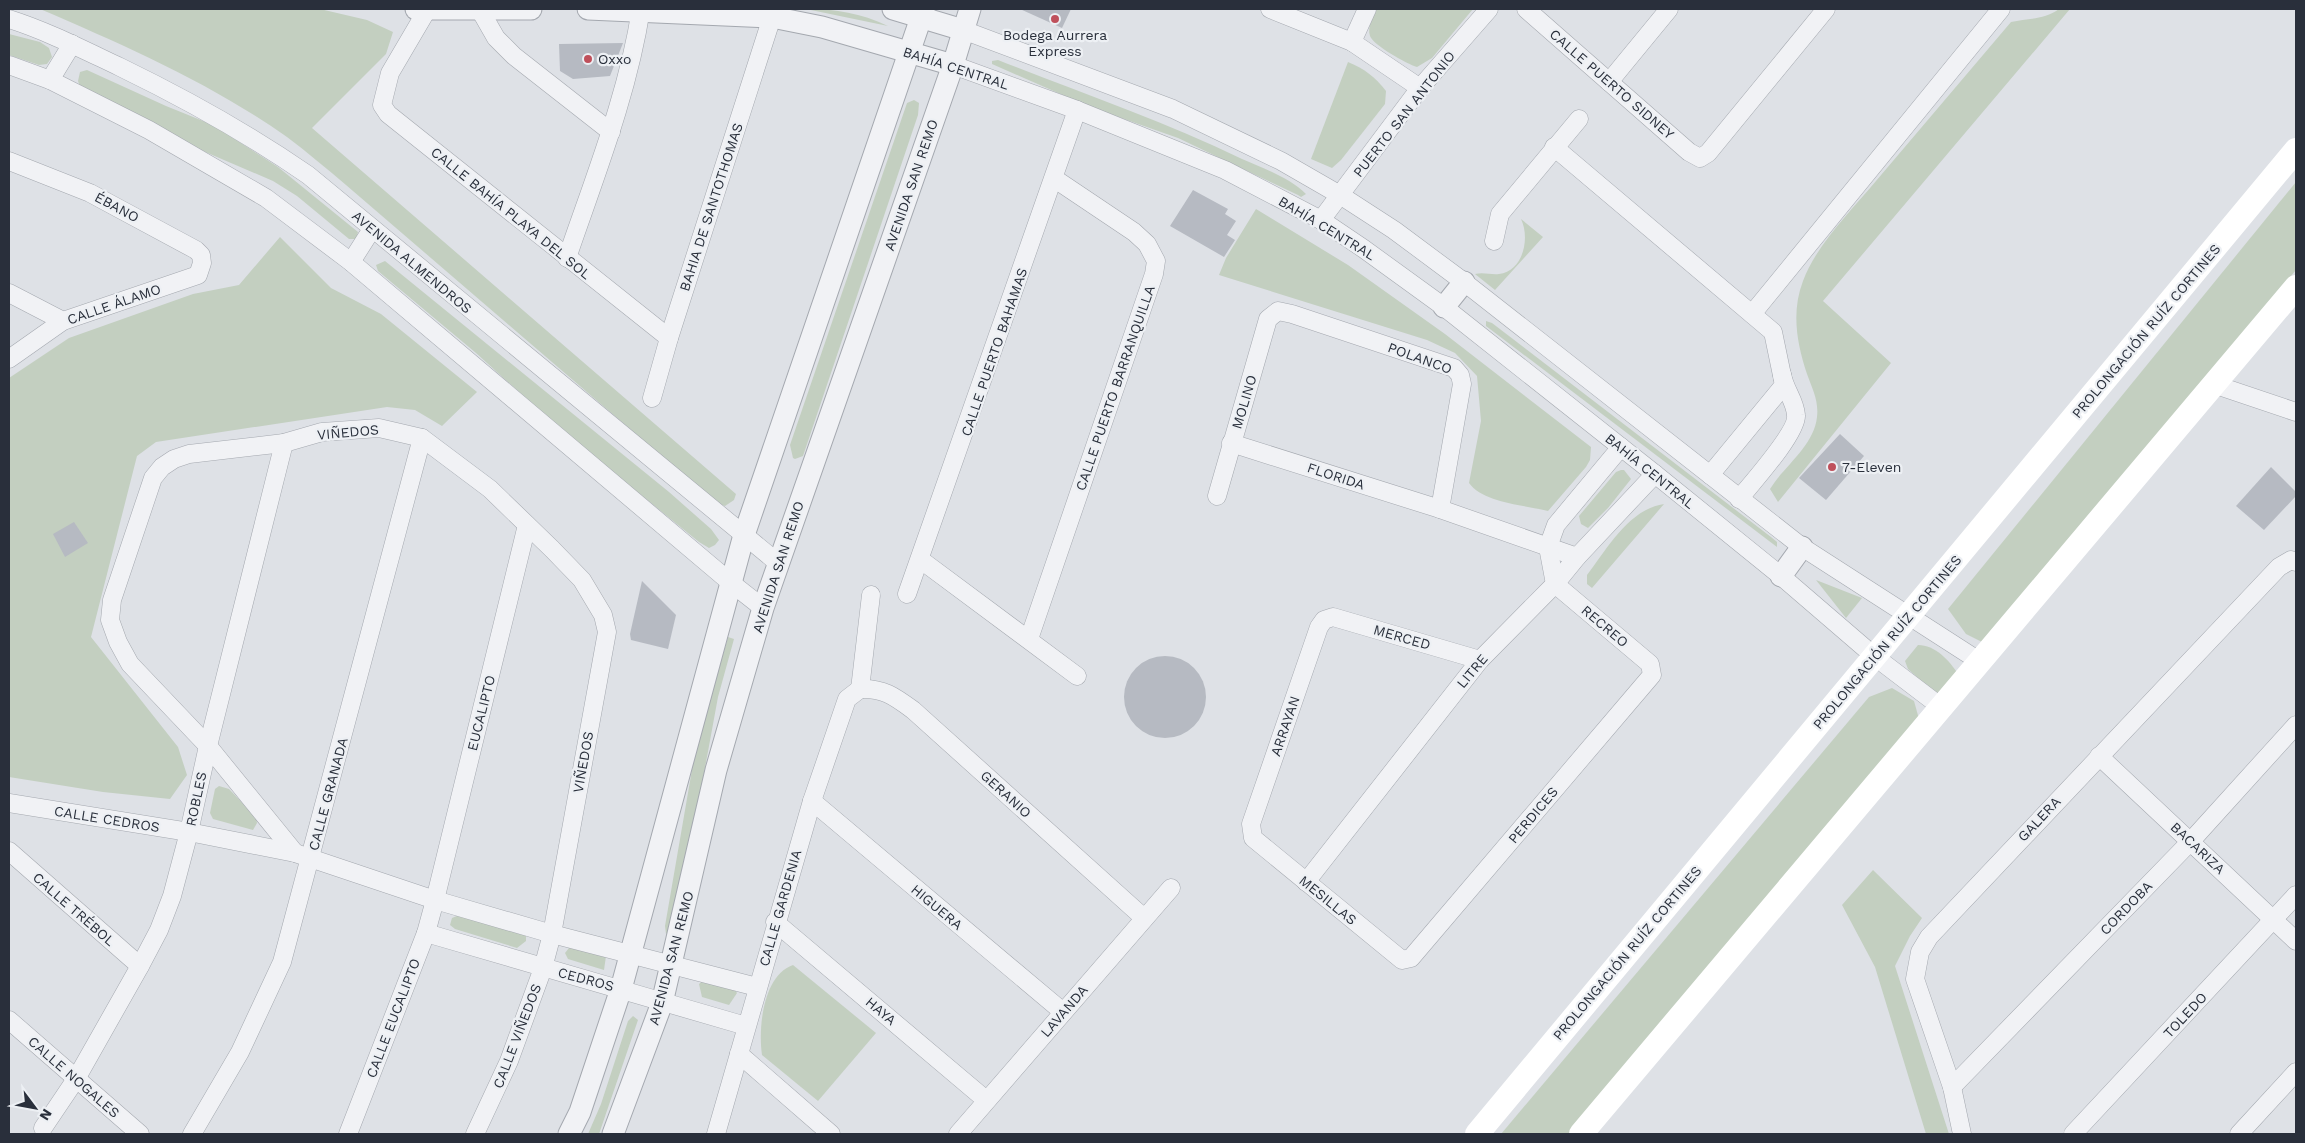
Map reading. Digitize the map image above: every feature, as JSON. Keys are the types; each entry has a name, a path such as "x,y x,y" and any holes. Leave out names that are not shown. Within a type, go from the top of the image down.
{"main road":[{"name":"PROLONGACIÓN RUÍZ CORTINES","path":"1477,1134 2296,150"},
{"path":"1581,1134 2213,384 2294,296"}],"street":[{"path":"422,9 530,9"},
{"name":"CALLE BAHÍA PLAYA DEL SOL","path":"422,9 390,73 382,104 388,114 669,338"},
{"name":"BAHÍA CENTRAL","path":"588,9 772,17 822,27 953,65 1078,110 1225,170 1320,220 1386,264 1444,307 1781,576 1874,656 1941,707"},
{"path":"893,9 922,12 963,30 1173,109 1280,161 1340,195 1394,230 1464,282 1802,547 1979,661"},
{"name":"AVENIDA SAN REMO","path":"613,1134 662,1002 716,770 763,608 953,65 970,9"},
{"path":"1270,9 1352,42 1420,88"},
{"path":"1352,42 1367,9"},
{"name":"PUERTO SAN ANTONIO","path":"1320,220 1420,88 1489,9"},
{"name":"CALLE PUERTO SIDNEY","path":"1526,9 1608,82 1690,152 1700,158 1708,153 1826,9"},
{"path":"1608,82 1669,9"},
{"path":"1752,314 2001,9"},
{"path":"480,10 496,38 514,56 611,132"},
{"path":"567,258 611,132 628,72 641,10"},
{"path":"569,1134 580,1112 621,989 744,536 910,52 922,12"},
{"name":"BAHIA DE SANTOTHOMAS","path":"652,398 669,338 772,17"},
{"name":"AVENIDA ALMENDROS","path":"9,19 72,44 196,104 265,144 308,175 744,536 778,562"},
{"path":"50,80 72,44"},
{"path":"9,65 50,80 157,135 258,193 351,262 763,608"},
{"name":"CALLE PUERTO BAHAMAS","path":"907,594 921,560 1078,110"},
{"path":"1494,241 1500,214 1579,119"},
{"path":"1554,147 1773,332 1782,366 1784,385 1792,398 1796,417 1788,436 1739,499"},
{"name":"ÉBANO","path":"9,161 90,193 196,250 201,255 202,263 198,275"},
{"name":"CALLE PUERTO BARRANQUILLA","path":"1029,639 1154,274 1156,261 1147,244 1134,232 1055,179"},
{"path":"351,262 372,229"},
{"name":"CALLE ÁLAMO","path":"9,359 63,322 198,275"},
{"path":"1444,307 1464,282"},
{"path":"9,293 63,322"},
{"name":"MOLINO","path":"1217,496 1268,319 1278,311"},
{"name":"POLANCO","path":"1278,311 1454,368 1460,375 1462,384 1440,509"},
{"path":"2213,384 2296,412"},
{"path":"1710,475 1784,385"},
{"name":"VIÑEDOS","path":"303,855 208,746 130,664 118,642 110,620 112,600 153,478 162,467 174,459 189,454 284,443 322,432 379,428 422,438 490,489 582,580 603,615 607,632 552,934"},
{"name":"CALLE GRANADA","path":"192,1134 240,1052 282,962 303,855 422,438"},
{"name":"ROBLES","path":"43,1128 76,1079 140,966 159,930 172,896 284,443"},
{"name":"FLORIDA","path":"1231,443 1440,509 1576,557"},
{"path":"1555,584 1548,547 1556,525 1621,447"},
{"name":"LITRE","path":"1306,882 1480,660 1555,584 1576,557 1655,474"},
{"name":"EUCALIPTO","path":"436,900 527,525"},
{"path":"1781,576 1802,547"},
{"path":"921,560 1077,676"},
{"name":"GALERA","path":"1962,1134 1952,1086 1915,979 1920,952 1929,937 2279,567 2290,560 2296,562"},
{"name":"RECREO","path":"1555,584 1650,664 1653,670"},
{"path":"860,689 871,595"},
{"name":"MERCED","path":"1324,620 1333,617 1480,660"},
{"name":"ARRAYAN","path":"1251,832 1251,824 1319,627 1324,620"},
{"name":"PERDICES","path":"1411,958 1652,675 1653,670"},
{"name":"CALLE GARDENIA","path":"716,1134 775,922 812,801 847,699 860,689"},
{"name":"GERANIO","path":"860,689 875,689 894,696 913,710 1144,918"},
{"name":"CORDOBA","path":"1952,1086 2191,842 2296,725"},
{"name":"BACARIZA","path":"2099,756 2296,941"},
{"name":"HIGUERA","path":"812,801 1063,1012"},
{"name":"CALLE CEDROS","path":"9,803 189,832 303,855 436,900"},
{"name":"MESILLAS","path":"1251,832 1253,838 1397,957 1402,960 1411,958"},
{"name":"CALLE TRÉBOL","path":"9,851 140,966"},
{"name":"LAVANDA","path":"958,1134 1171,888"},
{"name":"TOLEDO","path":"2073,1134 2296,895"},
{"path":"436,900 552,934 757,987"},
{"name":"CALLE EUCALIPTO","path":"348,1134 426,933 436,900"},
{"name":"HAYA","path":"775,922 986,1100"},
{"name":"CEDROS","path":"426,933 746,1026"},
{"name":"CALLE VIÑEDOS","path":"475,1134 508,1062 543,968 552,934"},
{"name":"CALLE NOGALES","path":"9,1020 140,1134"},
{"path":"739,1054 831,1134"},
{"path":"2239,1134 2296,1072"}],"green space":[{"path":"40,9 320,9 367,20 393,32 386,54 312,128 736,494 734,500 725,506 716,503 346,185 287,137 229,100 198,83 135,51"},
{"path":"806,9 848,13 888,26"},
{"path":"1377,9 1473,9 1432,58 1417,67 1391,54 1372,40 1369,29"},
{"path":"2059,9 2070,9 1823,301 1891,363 1778,502 1770,489 1805,446 1815,427 1817,417 1816,400 1803,363 1798,340 1796,316 1799,293 1809,268 1835,228 2011,22 2042,17"},
{"path":"9,34 40,42 49,48 52,57 47,64 39,65 9,55"},
{"path":"998,60 1182,132 1276,174 1300,188 1306,194 1301,197 1178,138 1090,107 992,64 992,61"},
{"path":"1348,62 1365,71 1382,86 1386,91 1385,104 1341,160 1332,168 1311,159"},
{"path":"87,70 213,125 278,167 358,232 356,239 349,239 297,196 273,181 196,148 81,90 78,81 80,72"},
{"path":"914,100 919,103 918,115 803,456 795,459 793,458 790,445 907,103"},
{"path":"2296,182 2296,270 1982,642 1966,634 1948,609"},
{"path":"1256,209 1348,265 1445,334 1591,447 1590,460 1586,467 1548,511 1494,499 1475,490 1469,483 1481,421 1477,376 1455,353 1427,340 1219,275 1226,258"},
{"path":"1521,219 1543,237 1495,290 1475,274 1499,274 1507,272 1514,267 1523,252 1525,244 1524,226"},
{"path":"280,237 331,288 381,314 477,392 442,426 415,410 387,407 156,442 137,456 91,637 178,747 187,775 170,799 103,792 9,777 9,378 69,338 193,294 239,285"},
{"path":"385,261 669,492 711,529 719,540 715,545 709,548 699,542 625,482 598,464 476,353 378,271 376,265"},
{"path":"1486,321 1492,323 1771,537 1777,542 1777,547 1486,326"},
{"path":"1624,470 1631,479 1608,508 1588,528 1581,524 1579,516 1616,472"},
{"path":"1664,504 1592,588 1587,584 1587,575 1620,532 1630,522 1651,507"},
{"path":"1816,580 1862,598 1846,618"},
{"path":"728,637 734,639 718,697 700,795 669,931 666,934 665,926 694,758"},
{"path":"1918,645 1936,650 1958,674 1949,686 1936,694 1908,669 1905,661"},
{"path":"1892,688 1914,701 1919,719 1569,1134 1501,1134 1869,697"},
{"path":"219,786 229,789 256,817 257,823 253,830 213,819 210,813 215,789"},
{"path":"1873,870 1922,918 1910,936 1895,966 1949,1134 1926,1134 1875,967 1842,905"},
{"path":"459,915 521,931 526,936 526,941 517,948 455,929 450,925 452,918"},
{"path":"580,947 606,956 604,970 568,959 565,953 569,948"},
{"path":"793,965 876,1033 818,1101 762,1055 762,1017 769,991 775,979"},
{"path":"704,980 733,987 737,993 729,1005 702,997 699,984"},
{"path":"633,1016 638,1020 599,1134 588,1134 601,1104 628,1021"}],"building":[{"name":"Bodega Aurrera Express","path":"1020,9 1071,9 1062,28"},
{"name":"Oxxo","path":"623,43 610,76 573,79 560,71 559,44"},
{"path":"1193,190 1228,209 1225,214 1236,221 1227,235 1235,240 1224,257 1170,226"},
{"name":"7-Eleven","path":"1840,434 1864,456 1826,500 1799,478"},
{"path":"2271,467 2296,492 2296,496 2264,530 2236,506"},
{"path":"74,522 88,543 65,557 53,534"},
{"path":"642,581 676,615 668,649 631,640 630,634"},
{"path":"1165,656 1181,659 1194,668 1203,681 1206,697 1203,713 1194,726 1181,735 1165,738 1149,735 1136,726 1127,713 1124,697 1127,681 1136,668 1149,659"}],"place":[{"name":"Bodega Aurrera Express","path":"1055,19"},
{"name":"Oxxo","path":"588,59"},
{"name":"7-Eleven","path":"1832,467"}]}
